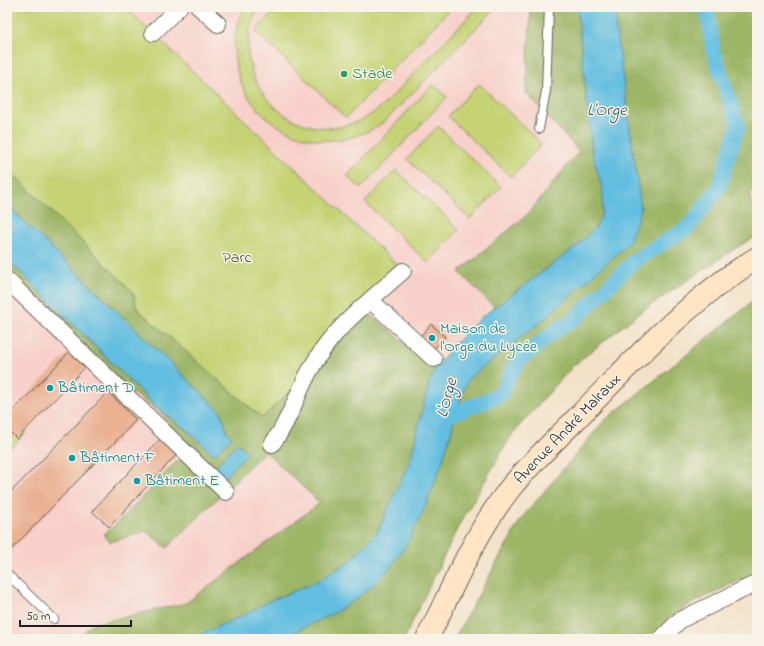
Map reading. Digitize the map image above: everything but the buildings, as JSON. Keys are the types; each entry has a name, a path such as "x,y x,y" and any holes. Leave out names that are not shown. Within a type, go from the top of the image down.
{"main road":[{"name":"Avenue André Malraux","path":"427,639 481,532 508,491 665,330 709,292 757,258"}],"street":[{"path":"153,34 179,7"},
{"path":"199,7 218,24"},
{"path":"272,444 282,431 309,373 330,339 370,300 403,271"},
{"path":"7,280 226,492"},
{"path":"370,300 434,359"},
{"path":"661,639 680,620 757,582"}],"lane":[{"path":"539,129 546,90 548,7"},
{"path":"7,574 54,619"}],"shaded area":[{"path":"7,7 579,7 597,194 502,295 430,363 422,409 201,639 7,639"}],"green space":[{"name":"Parc","path":"10,7 125,7 396,264 365,311 309,373 262,418 137,309 133,292 7,168 7,10"},
{"path":"244,7 259,7 249,32 248,56 255,79 268,99 285,115 307,125 331,128 357,122 380,108 478,7 497,7 384,122 353,137 322,140 293,134 268,119 249,97 237,70 235,40"},
{"name":"Stade","path":"278,7 452,7 346,118 255,31"},
{"path":"531,7 757,7 757,149 750,203 757,201 757,236 734,249 639,313 573,366 513,433 460,523 404,639 77,639 92,624 186,603 320,503 265,451 167,548 146,531 110,542 103,535 113,527 187,451 168,431 164,415 108,376 7,277 7,259 156,407 196,438 227,432 221,412 7,205 7,168 133,292 137,309 262,418 309,373 365,311 436,367 458,340 494,307 459,272 527,215 579,151 526,93"},
{"path":"433,84 447,97 361,188 347,176"},
{"path":"479,84 542,144 511,177 448,116"},
{"path":"438,126 501,187 470,219 407,159"},
{"path":"396,170 459,230 428,263 365,202"},
{"path":"757,298 757,572 681,609 655,639 454,639 521,519 604,421"},
{"path":"7,429 17,438 24,431 26,432 11,448 7,444"}],"water":[{"name":"L'Orge","path":"577,7 616,7 616,28 641,209 629,243 541,322 469,378 457,409 442,462 421,516 396,560 380,578 361,595 338,610 283,637 253,640 190,639 246,614 269,601 314,583 349,562 378,531 410,460 429,383 436,367 458,340 480,318 577,246 596,227 602,213 603,192 592,152"},
{"path":"7,205 221,412 227,432 232,437 214,455 189,432 156,407 7,259"},
{"path":"237,443 248,452 223,479 213,469"}],"waterway":[{"path":"444,415 452,414 500,395 512,371 520,360 551,334 576,318 635,260 686,229 719,187 738,126 713,50 707,7"}],"place":[{"name":"Stade","path":"344,74"},
{"name":"Maison de l'Orge du Lycée","path":"432,338"},
{"name":"Bâtiment D","path":"50,388"},
{"name":"Bâtiment F","path":"72,458"},
{"name":"Bâtiment E","path":"137,481"}]}
